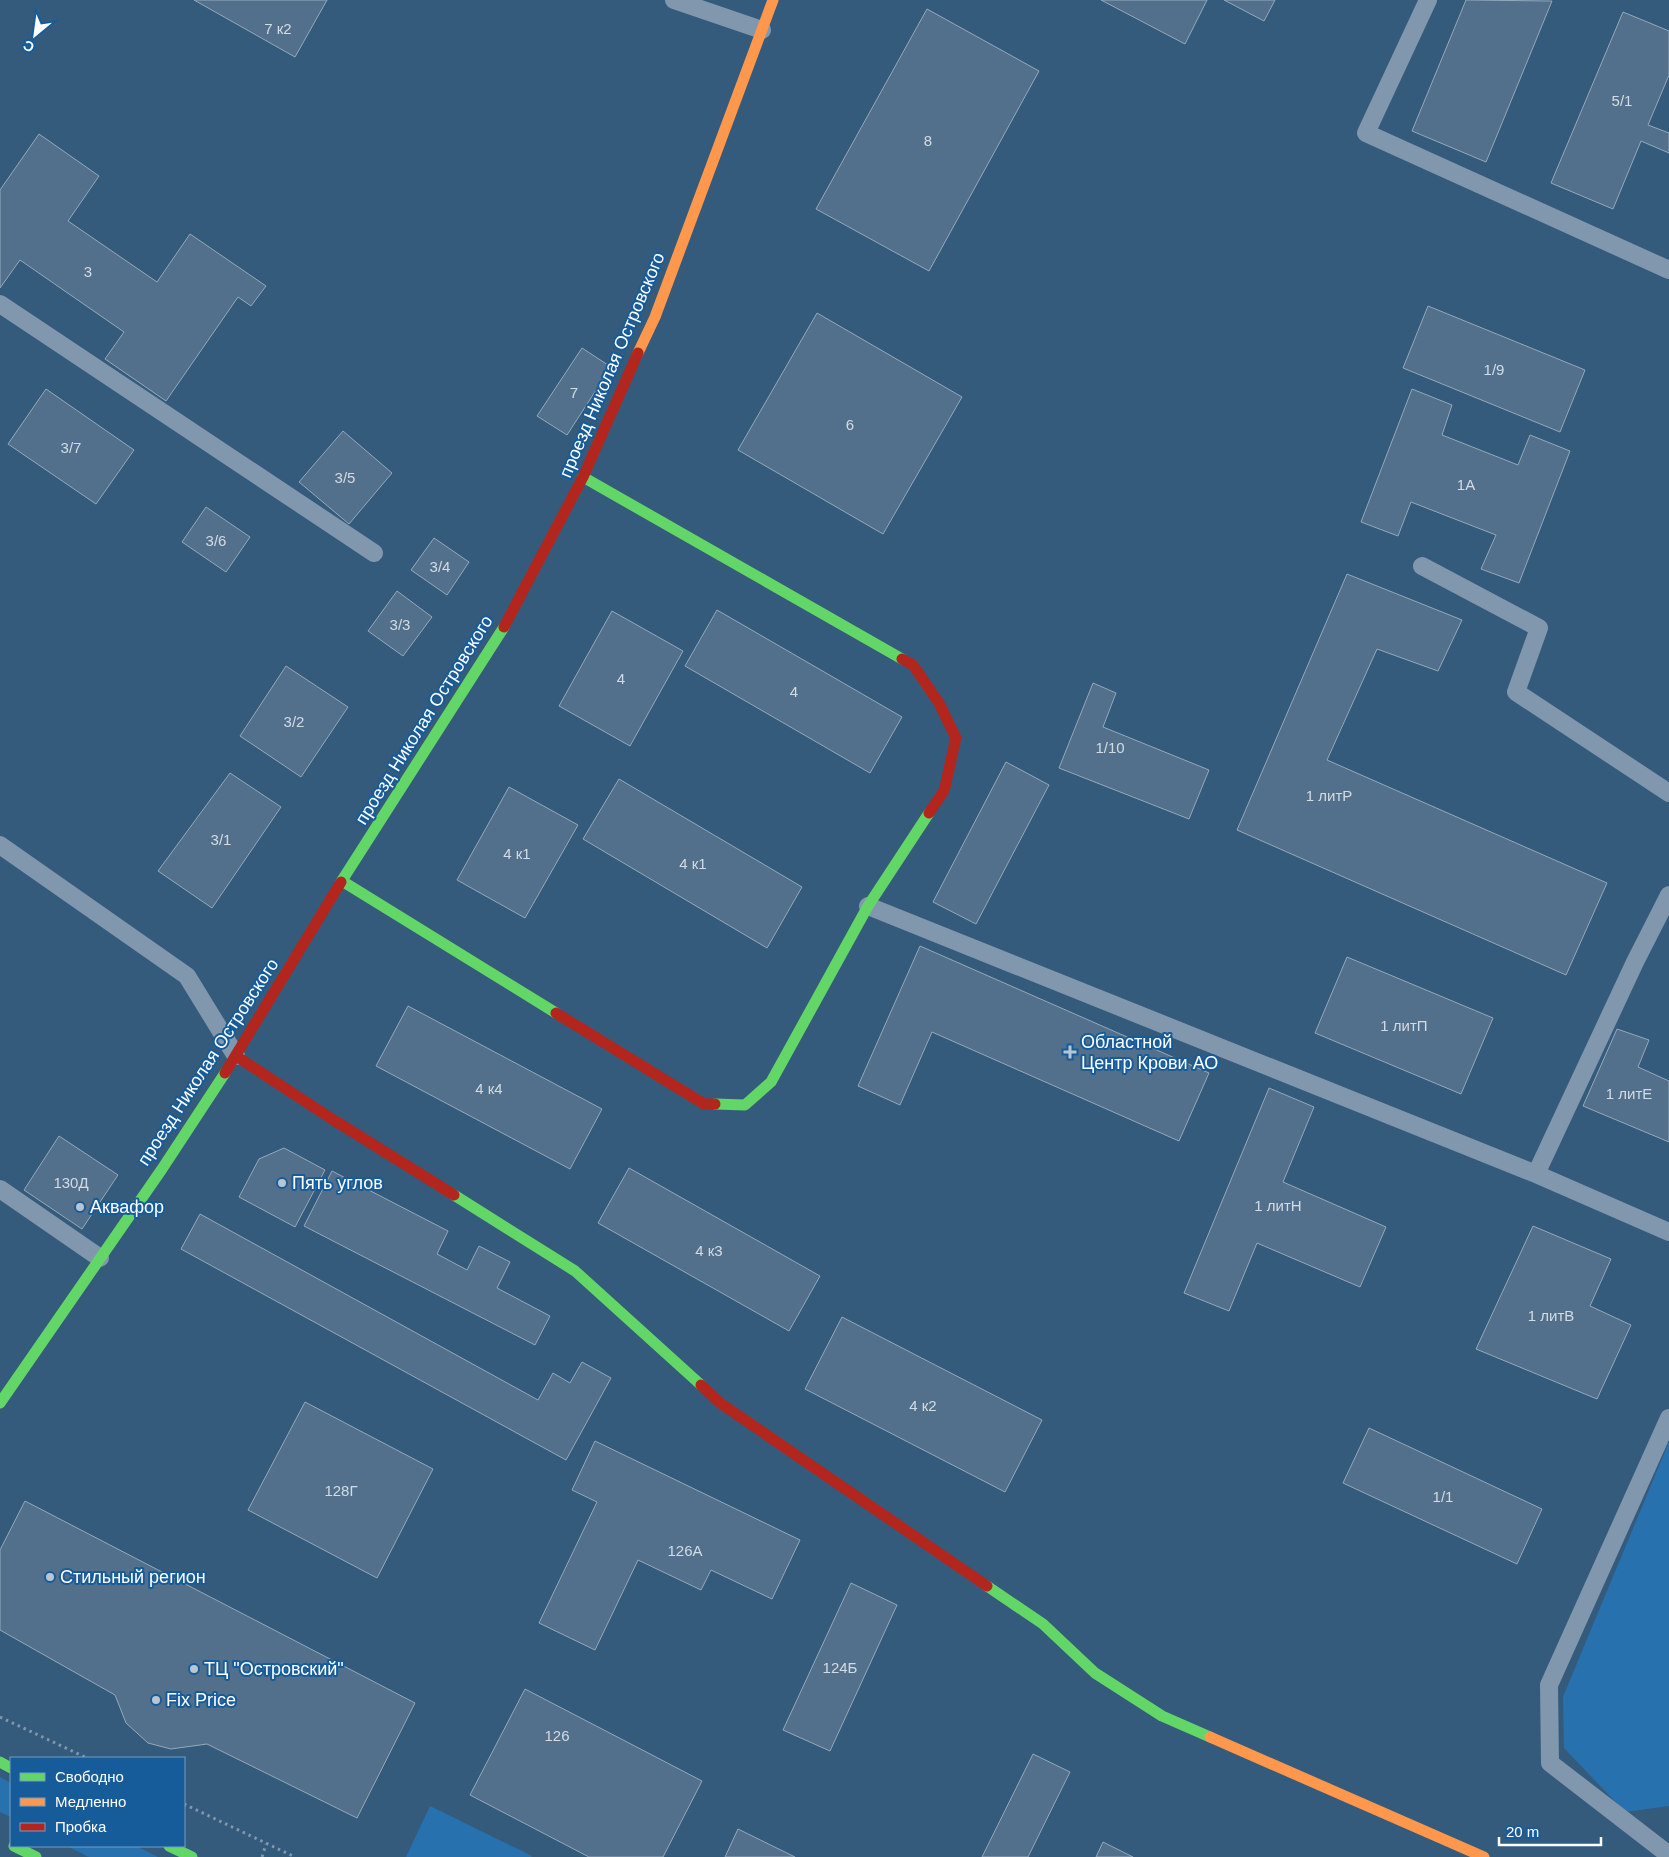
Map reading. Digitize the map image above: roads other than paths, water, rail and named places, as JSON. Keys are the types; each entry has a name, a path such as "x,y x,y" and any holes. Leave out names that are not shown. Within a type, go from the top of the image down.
{"street":[{"name":"проезд Николая Островского","path":"0,1402 236,1056 342,881 498,639 583,477 625,380 655,317 773,0"},
{"path":"342,881 704,1104 745,1105 771,1082 868,906 944,791 956,738 939,703 913,665 583,477"},
{"path":"236,1056 332,1119 575,1271 720,1403 1043,1624 1095,1673 1162,1716 1484,1857"},
{"path":"16,1847 36,1857"},
{"path":"171,1847 192,1857"}],"lane":[{"path":"674,0 762,30"},
{"path":"1428,0 1366,133 1669,270"},
{"path":"0,304 374,554"},
{"path":"1422,566 1539,628 1516,692 1669,793"},
{"path":"0,846 187,976 236,1056"},
{"path":"1536,1174 1635,962 1669,895"},
{"path":"868,906 1536,1174 1669,1232"},
{"path":"0,1188 100,1258"},
{"path":"1669,1418 1549,1685 1550,1763 1669,1855"}],"place":[{"name":"Областной Центр Крови АО","path":"1070,1052"},
{"name":"Пять углов","path":"282,1183"},
{"name":"Аквафор","path":"80,1207"},
{"name":"Стильный регион","path":"50,1577"},
{"name":"ТЦ \"Островский\"","path":"194,1669"},
{"name":"Fix Price","path":"156,1700"}]}
